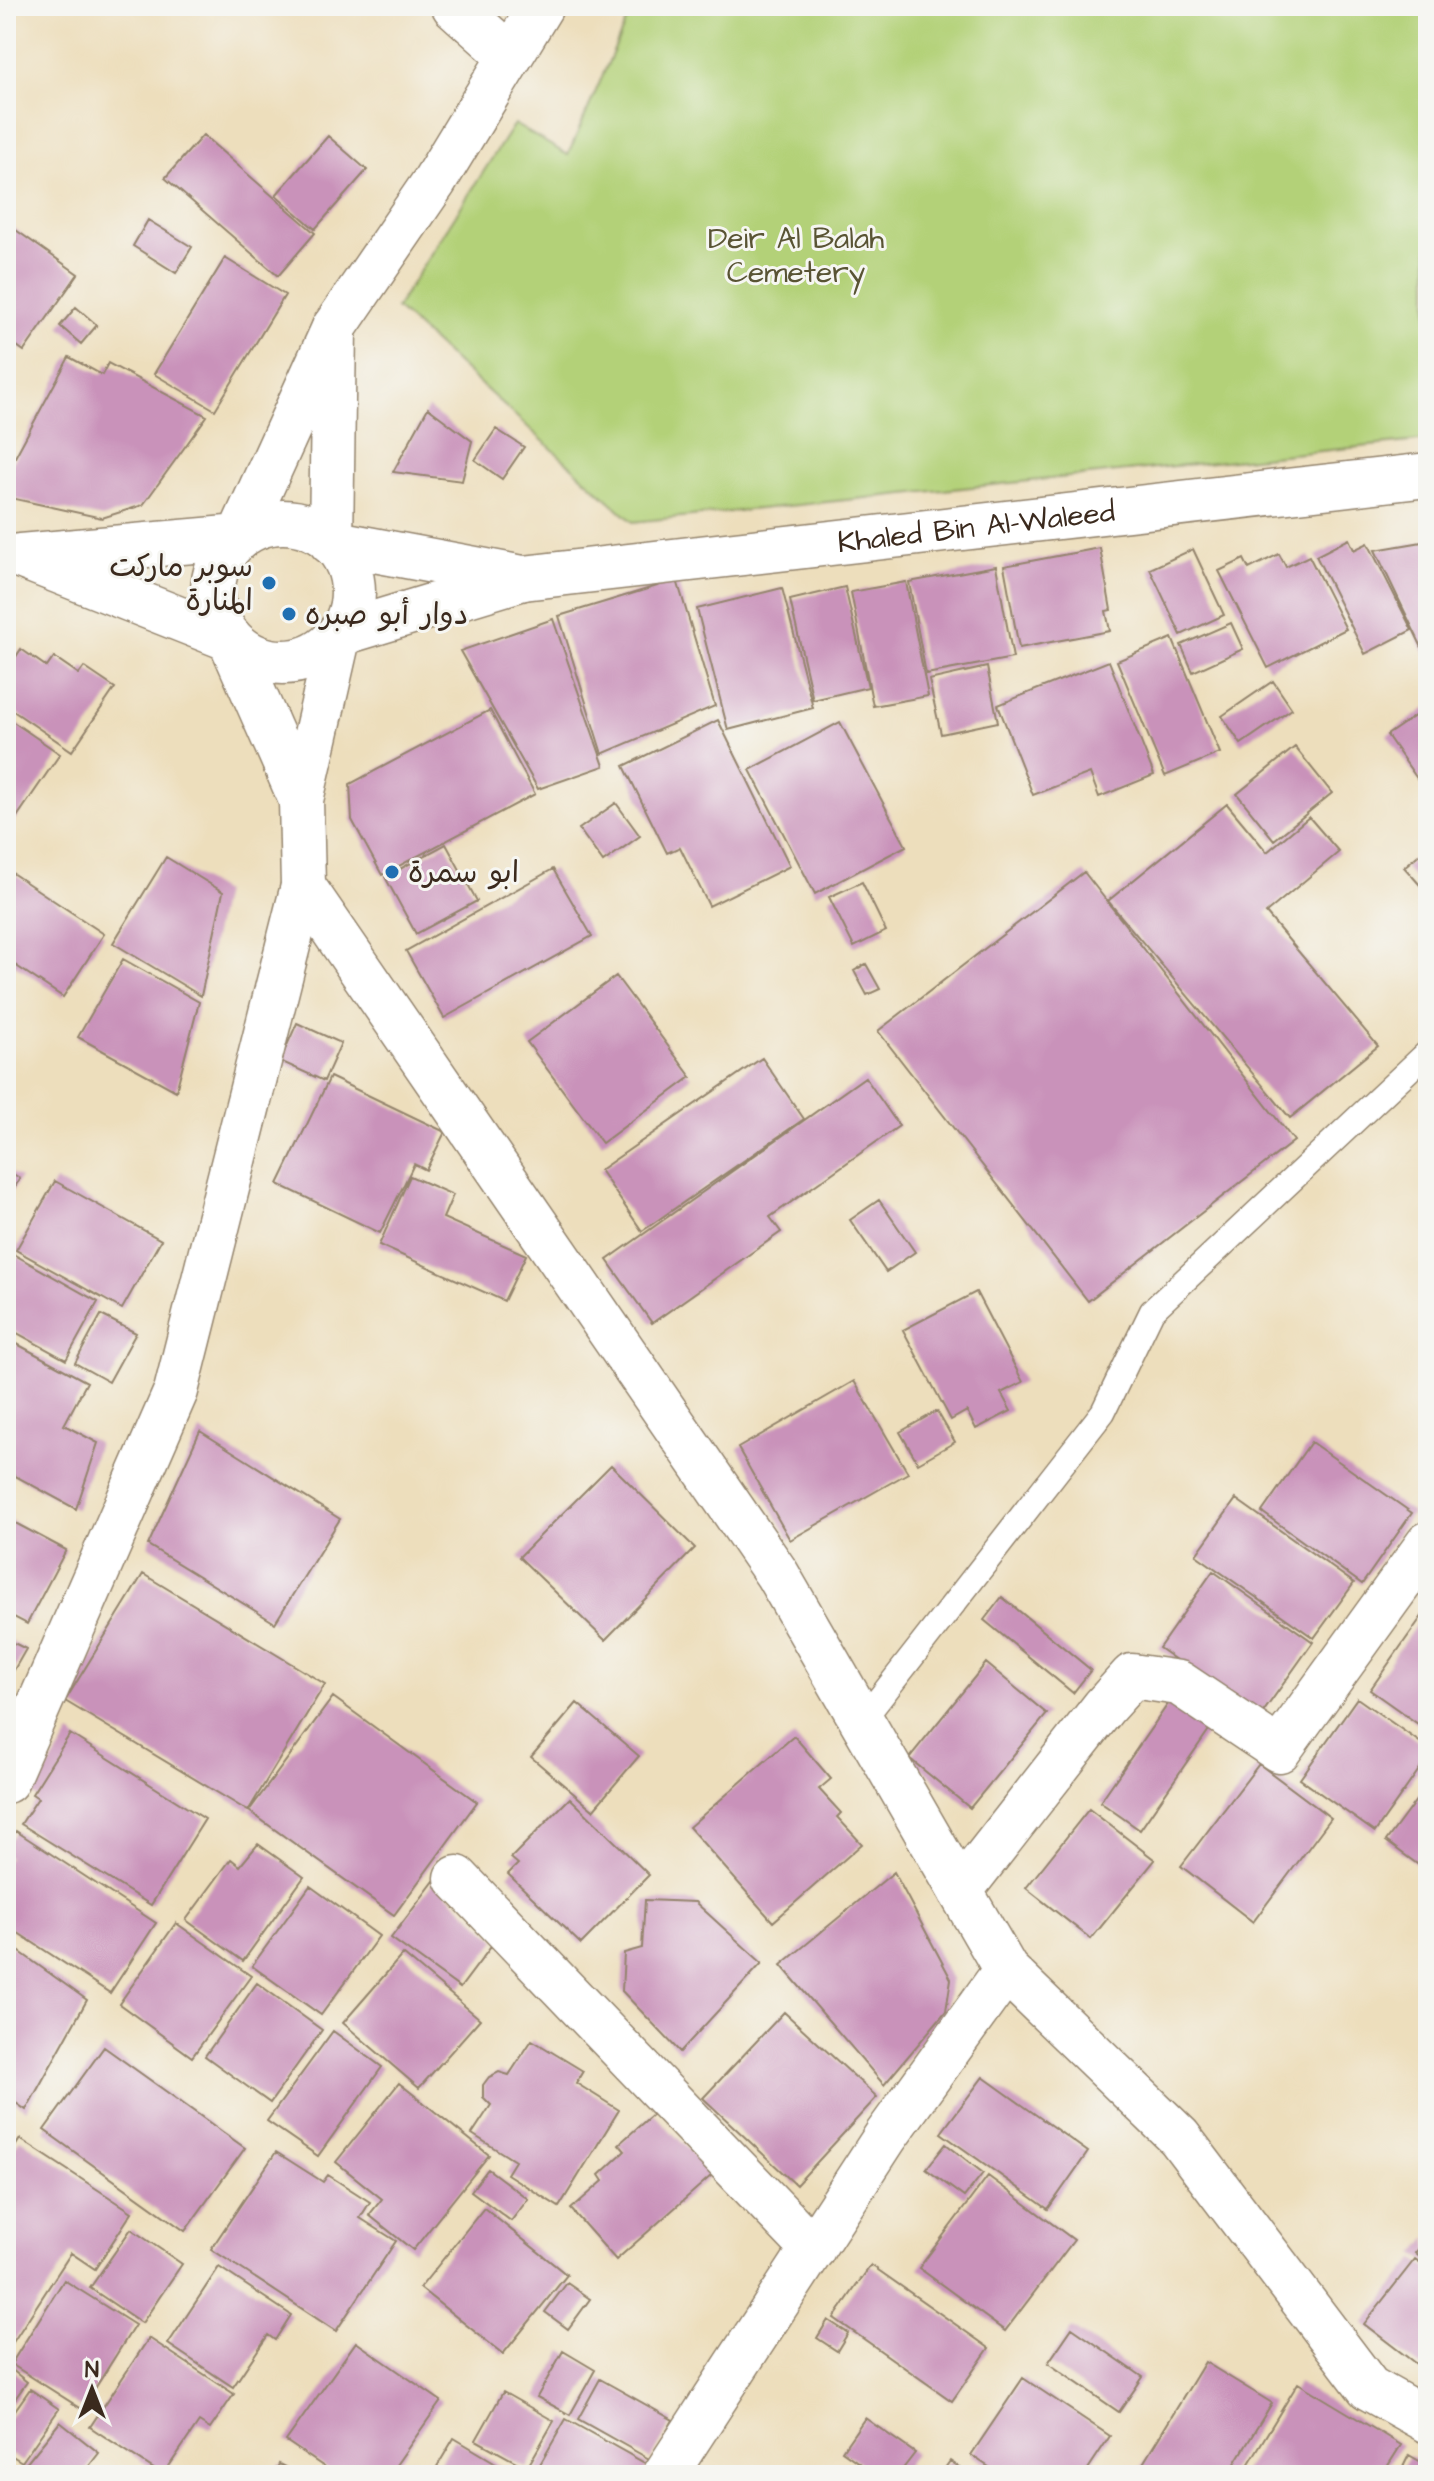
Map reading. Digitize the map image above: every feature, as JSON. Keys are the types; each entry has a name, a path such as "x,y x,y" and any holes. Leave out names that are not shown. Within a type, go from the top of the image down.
{"street":[{"path":"454,6 510,56"},
{"path":"301,800 230,639 217,619 212,596 215,572 226,551 239,537 334,328 434,182 541,6"},
{"path":"331,542 334,328"},
{"name":"Khaled Bin Al-Waleed","path":"523,578 1428,475"},
{"path":"286,522 309,527 331,542 343,557 352,577 353,601 339,634 315,654 292,661 269,661 248,654 230,639 13,553 239,537 263,524 286,522"},
{"path":"331,542 523,578"},
{"path":"339,634 523,578"},
{"path":"6,1781 176,1391 303,886 301,800 339,634"},
{"path":"303,886 777,1574 1006,1970 1179,2137 1369,2388 1428,2421"},
{"path":"960,1891 1104,1707 1132,1676 1179,1683 1279,1750 1428,1544"},
{"path":"457,1878 813,2249"},
{"path":"665,2475 886,2136 1006,1970"}],"lane":[{"path":"862,1721 1103,1412 1152,1311 1428,1052"}],"green space":[{"name":"Deir Al Balah Cemetery","path":"633,6 1428,6 1428,440 633,522 396,308 514,124 568,155"}],"building":[{"path":"203,135 315,233 278,276 165,178"},
{"path":"328,136 367,170 315,229 276,195"},
{"path":"148,220 192,247 176,273 133,246"},
{"path":"6,223 78,274 24,351 6,338"},
{"path":"225,258 285,295 215,410 154,374"},
{"path":"76,307 97,325 81,344 60,326"},
{"path":"69,357 102,375 108,363 207,416 143,505 102,518 6,497 6,474"},
{"path":"428,408 472,441 462,481 393,472"},
{"path":"496,429 524,447 502,479 475,460"},
{"path":"1349,539 1354,550 1368,543 1412,630 1365,654 1316,556"},
{"path":"1428,541 1428,660 1375,550"},
{"path":"1100,548 1111,610 1106,611 1110,631 1019,648 1004,566"},
{"path":"1193,549 1224,615 1181,635 1150,569"},
{"path":"1279,554 1286,567 1309,556 1346,629 1268,668 1219,571 1244,559 1249,569"},
{"path":"996,566 1013,658 926,674 909,582"},
{"path":"677,580 715,706 602,754 559,616"},
{"path":"906,582 928,696 873,706 851,592"},
{"path":"845,587 868,687 813,700 790,600"},
{"path":"782,588 813,708 728,730 697,609"},
{"path":"553,619 604,766 538,789 460,651"},
{"path":"1231,623 1243,649 1193,672 1181,645"},
{"path":"1172,638 1220,753 1165,776 1117,661"},
{"path":"21,649 47,667 54,657 79,674 84,667 115,688 72,751 6,706 6,672"},
{"path":"1109,661 1154,775 1099,797 1090,773 1033,795 998,705"},
{"path":"987,667 998,722 941,734 929,680"},
{"path":"1273,681 1292,709 1241,744 1222,716"},
{"path":"1428,707 1428,774 1418,780 1387,735"},
{"path":"490,710 535,794 382,875 352,820 350,784"},
{"path":"6,717 60,754 6,833"},
{"path":"718,720 790,866 709,906 680,847 667,853 624,766"},
{"path":"840,722 906,846 815,894 750,770"},
{"path":"1295,747 1332,793 1274,840 1237,794"},
{"path":"616,803 640,836 603,862 579,829"},
{"path":"1227,804 1267,852 1309,817 1339,852 1266,913 1378,1046 1290,1118 1108,901"},
{"path":"446,844 477,901 416,934 385,877"},
{"path":"1428,847 1428,894 1404,867"},
{"path":"166,857 223,892 201,996 113,943"},
{"path":"6,869 104,934 63,997 6,959"},
{"path":"553,869 592,936 444,1018 406,951"},
{"path":"1084,872 1294,1141 1088,1301 878,1031"},
{"path":"862,882 886,931 854,947 829,897"},
{"path":"123,959 199,1002 176,1091 78,1037"},
{"path":"866,964 880,989 867,995 854,971"},
{"path":"616,976 691,1077 602,1143 527,1042"},
{"path":"297,1023 341,1043 324,1081 280,1061"},
{"path":"762,1058 804,1119 642,1231 600,1170"},
{"path":"330,1077 445,1132 426,1170 414,1164 380,1233 278,1184"},
{"path":"865,1077 899,1126 770,1217 781,1232 652,1323 607,1260"},
{"path":"6,1170 20,1178 6,1202"},
{"path":"410,1176 453,1195 443,1218 526,1255 504,1301 379,1245"},
{"path":"55,1181 161,1240 122,1309 16,1250"},
{"path":"879,1200 915,1252 886,1272 850,1220"},
{"path":"6,1250 98,1302 66,1360 6,1327"},
{"path":"976,1292 1023,1382 1001,1393 1011,1411 976,1429 967,1411 951,1420 903,1330"},
{"path":"101,1315 136,1333 109,1382 75,1363"},
{"path":"6,1338 87,1382 64,1425 98,1443 76,1509 6,1471"},
{"path":"854,1381 908,1473 790,1540 738,1448"},
{"path":"937,1411 955,1442 918,1463 900,1432"},
{"path":"200,1431 340,1519 275,1623 148,1545"},
{"path":"1311,1442 1412,1513 1362,1584 1262,1512"},
{"path":"611,1465 695,1548 605,1640 519,1557"},
{"path":"1236,1499 1354,1583 1314,1638 1196,1555"},
{"path":"6,1518 66,1550 27,1624 6,1613"},
{"path":"1213,1571 1313,1642 1259,1718 1159,1648"},
{"path":"143,1574 325,1684 248,1811 65,1701"},
{"path":"1002,1597 1091,1670 1073,1693 984,1620"},
{"path":"1425,1612 1428,1614 1428,1731 1370,1690"},
{"path":"6,1639 26,1649 6,1684"},
{"path":"986,1663 1047,1714 970,1808 909,1758"},
{"path":"1175,1694 1215,1721 1140,1830 1100,1802"},
{"path":"333,1697 477,1802 394,1915 249,1811"},
{"path":"1357,1698 1428,1748 1428,1757 1375,1832 1300,1779"},
{"path":"577,1703 639,1756 593,1810 531,1757"},
{"path":"70,1734 205,1819 151,1905 21,1824 38,1798 32,1794"},
{"path":"794,1736 831,1779 819,1789 841,1813 837,1817 862,1844 773,1922 689,1827"},
{"path":"1259,1764 1331,1818 1253,1922 1181,1866"},
{"path":"1428,1784 1428,1872 1386,1841"},
{"path":"570,1798 649,1875 581,1944 508,1874 518,1864 511,1858"},
{"path":"1089,1809 1155,1860 1091,1939 1026,1888"},
{"path":"16,1831 156,1923 110,1993 6,1925 6,1860 9,1857 6,1846"},
{"path":"258,1844 304,1877 243,1961 186,1920 231,1859 240,1866"},
{"path":"894,1872 951,1979 946,2011 884,2085 781,1965"},
{"path":"434,1881 496,1940 460,1988 391,1938"},
{"path":"310,1886 379,1936 321,2015 252,1966"},
{"path":"645,1900 695,1902 762,1963 680,2052 622,1991 624,1953 642,1948"},
{"path":"176,1923 251,1976 192,2057 119,2004"},
{"path":"6,1942 87,2000 26,2110 6,2096"},
{"path":"403,1954 480,2019 419,2088 343,2023"},
{"path":"257,1983 322,2030 270,2103 205,2056"},
{"path":"784,2012 877,2097 796,2185 703,2098"},
{"path":"333,2031 382,2067 318,2156 267,2121"},
{"path":"532,2040 583,2071 576,2083 619,2110 559,2207 507,2174 515,2161 472,2134 491,2105 483,2097 483,2085 489,2077 499,2072 509,2075"},
{"path":"104,2047 245,2148 185,2231 44,2130"},
{"path":"983,2077 1088,2152 1048,2209 941,2133"},
{"path":"399,2083 489,2155 413,2250 369,2215 382,2199 336,2162"},
{"path":"654,2113 712,2175 616,2260 571,2209 603,2181 599,2175 625,2151 619,2144"},
{"path":"20,2139 132,2212 95,2269 71,2253 6,2353 6,2161"},
{"path":"946,2144 983,2173 964,2197 926,2169"},
{"path":"276,2152 323,2182 328,2175 370,2202 360,2218 396,2241 336,2331 211,2249"},
{"path":"488,2169 528,2199 511,2221 471,2191"},
{"path":"988,2176 1074,2240 1005,2331 919,2268"},
{"path":"484,2208 567,2275 503,2354 420,2288"},
{"path":"131,2229 182,2264 142,2323 90,2288"},
{"path":"1428,2237 1428,2264 1415,2253"},
{"path":"1415,2259 1428,2268 1428,2373 1364,2324"},
{"path":"871,2265 989,2348 952,2401 834,2318"},
{"path":"219,2267 291,2315 275,2340 268,2335 233,2387 168,2344"},
{"path":"64,2280 135,2325 82,2409 11,2364"},
{"path":"567,2283 590,2299 568,2329 545,2312"},
{"path":"828,2320 848,2333 837,2351 817,2338"},
{"path":"1072,2328 1143,2377 1119,2412 1048,2363"},
{"path":"149,2338 234,2394 210,2429 199,2422 163,2475 90,2427"},
{"path":"356,2342 441,2401 389,2475 336,2475 286,2441"},
{"path":"563,2351 595,2370 570,2415 537,2397"},
{"path":"1205,2362 1272,2403 1228,2475 1136,2475"},
{"path":"6,2365 27,2382 12,2403 6,2398"},
{"path":"1023,2378 1110,2436 1084,2475 1001,2475 971,2455"},
{"path":"600,2379 673,2420 651,2460 578,2419"},
{"path":"1298,2383 1401,2445 1382,2475 1242,2475"},
{"path":"30,2389 59,2409 22,2462 6,2452 6,2423"},
{"path":"503,2392 554,2421 527,2468 476,2440"},
{"path":"865,2418 915,2453 898,2475 876,2475 842,2451"},
{"path":"566,2419 648,2465 643,2475 535,2473"},
{"path":"60,2422 99,2453 82,2475 17,2475"},
{"path":"454,2438 516,2475 432,2475"},
{"path":"1409,2455 1428,2466 1428,2475 1399,2475"},
{"path":"950,2461 971,2475 940,2475"},
{"path":"279,2464 300,2475 274,2475"}],"place":[{"name":"سوبر ماركت المنارة","path":"269,583"},
{"name":"دوار أبو صبره","path":"289,614"},
{"name":"ابو سمرة","path":"392,872"}]}
